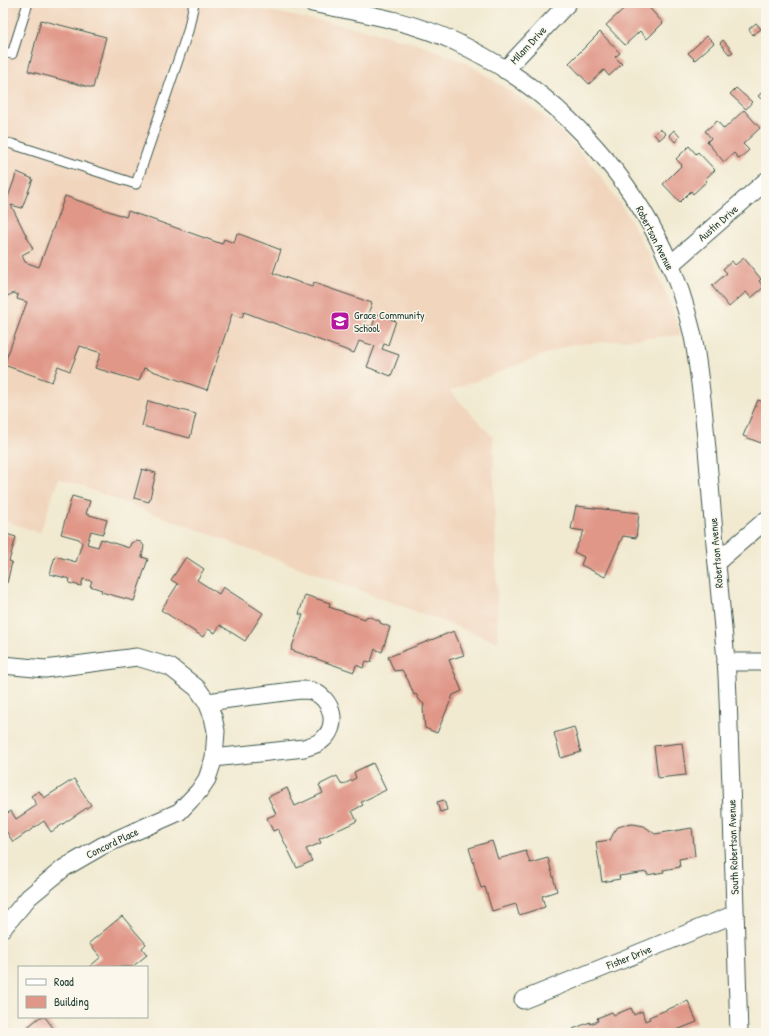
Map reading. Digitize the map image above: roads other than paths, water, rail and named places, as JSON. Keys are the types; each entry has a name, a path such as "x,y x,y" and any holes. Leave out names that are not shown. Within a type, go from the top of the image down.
{"street":[{"name":"Robertson Avenue","path":"312,3 387,19 437,34 456,42 505,70 555,107 573,124 604,157 640,207 670,265 689,318 696,355 703,414 726,662"},
{"name":"Milam Drive","path":"505,70 568,3"},
{"name":"Austin Drive","path":"670,265 766,181"},
{"path":"717,562 766,520"},
{"name":"Concord Place","path":"3,665 45,669 137,657 170,667 197,688 207,702 213,717 216,731 214,758 207,779 199,791 179,812 102,846 64,868 29,897 3,928"},
{"path":"726,662 766,662"},
{"name":"South Robertson Avenue","path":"726,662 739,1033"},
{"path":"207,702 300,690 311,691 321,696 328,704 332,713 333,723 329,732 322,741 315,745 304,748 214,758"},
{"name":"Fisher Drive","path":"523,1000 735,914"}],"lane":[{"path":"3,52 12,54 28,3"},
{"path":"3,142 136,184 185,38 194,3"}],"place":[{"name":"Grace Community School","path":"340,321"}]}
